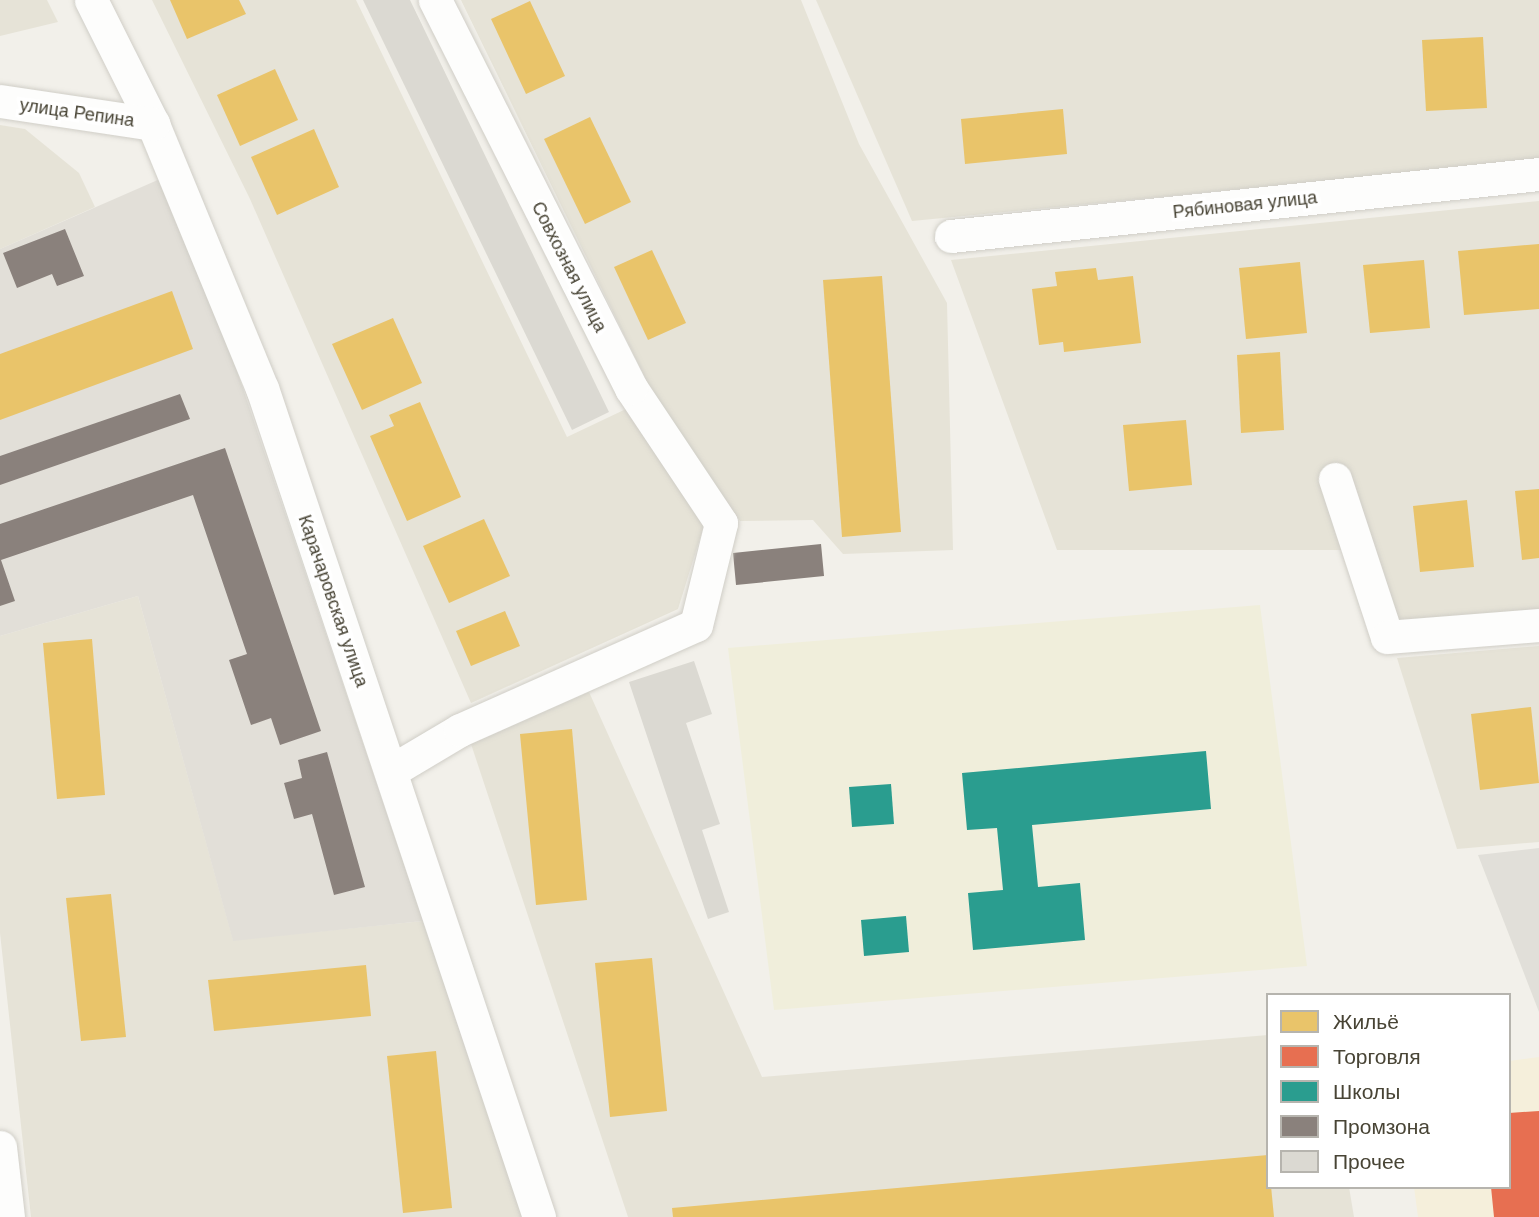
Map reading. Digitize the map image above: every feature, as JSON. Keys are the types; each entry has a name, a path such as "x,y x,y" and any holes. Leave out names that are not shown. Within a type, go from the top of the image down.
{"street":[{"name":"Карачаровская улица","path":"91,0 153,124 262,388 539,1217"},
{"name":"Совхозная улица","path":"391,771 460,730 696,625 721,523 631,388 435,0"},
{"name":"улица Репина","path":"0,101 153,124"},
{"name":"Рябиновая улица","path":"951,236 1539,174"},
{"path":"1335,479 1387,637 1539,625"},
{"path":"0,1147 8,1217"}],"shaded area":[{"path":"0,0 47,0 58,22 0,36"},
{"path":"152,0 356,0 567,437 626,409 705,522 678,609 471,703 250,199"},
{"path":"461,0 801,0 859,144 947,303 953,550 843,554 813,520 740,521 654,396"},
{"path":"816,0 1539,0 1539,160 912,221"},
{"path":"0,125 25,129 79,173 95,207 0,249"},
{"path":"160,179 195,247 423,921 233,941 138,596 0,636 0,249"},
{"path":"1539,201 1539,610 1397,622 1376,550 1057,550 951,260"},
{"path":"138,596 233,940 423,921 522,1217 31,1217 0,933 0,636"},
{"path":"1260,605 1307,966 774,1010 728,648"},
{"path":"1539,646 1539,842 1457,849 1397,658"},
{"path":"589,692 762,1077 1266,1035 1266,1189 1349,1189 1354,1217 628,1217 471,744"},
{"path":"1539,848 1539,1012 1478,855"},
{"path":"1539,1057 1539,1217 1418,1217 1414,1189 1511,1189 1511,1061"}],"building: Жильё":[{"path":"170,0 239,0 246,14 187,39"},
{"path":"530,1 565,76 526,94 491,19"},
{"path":"1483,37 1487,108 1426,111 1422,40"},
{"path":"275,69 298,120 240,146 217,95"},
{"path":"1063,109 1067,154 965,164 961,119"},
{"path":"590,117 631,202 585,224 544,139"},
{"path":"314,129 339,187 277,215 251,157"},
{"path":"1539,244 1539,309 1464,315 1458,251"},
{"path":"652,250 686,323 648,340 614,267"},
{"path":"1424,260 1430,328 1370,333 1363,265"},
{"path":"1300,262 1307,333 1246,339 1239,268"},
{"path":"1096,268 1098,280 1133,276 1141,343 1064,352 1063,342 1039,345 1032,289 1057,286 1055,272"},
{"path":"882,276 901,532 842,537 823,280"},
{"path":"172,291 193,349 0,420 0,354"},
{"path":"393,318 422,383 362,410 332,344"},
{"path":"1280,352 1284,430 1241,433 1237,355"},
{"path":"420,402 461,497 407,521 370,436 394,426 389,415"},
{"path":"1186,420 1192,485 1129,491 1123,425"},
{"path":"1539,489 1539,558 1522,560 1515,491"},
{"path":"1467,500 1474,567 1420,572 1413,506"},
{"path":"484,519 510,576 449,603 423,546"},
{"path":"505,611 520,646 471,666 456,631"},
{"path":"92,639 105,795 57,799 43,643"},
{"path":"1531,707 1539,783 1480,790 1471,714"},
{"path":"572,729 587,900 536,905 520,734"},
{"path":"111,894 126,1037 81,1041 66,898"},
{"path":"652,958 667,1111 610,1117 595,963"},
{"path":"366,965 371,1016 214,1031 208,980"},
{"path":"436,1051 452,1208 403,1213 387,1056"},
{"path":"1266,1155 1266,1189 1271,1189 1274,1217 673,1217 672,1208"}],"building: Торговля":[{"path":"1539,1111 1539,1217 1494,1217 1491,1189 1511,1189 1511,1113"}],"building: Школы":[{"path":"1206,751 1211,809 1032,825 1038,887 1080,883 1085,940 973,950 968,893 1003,890 997,828 967,830 962,773"},
{"path":"891,784 894,824 852,827 849,787"},
{"path":"906,916 909,952 864,956 861,920"}],"building: Промзона":[{"path":"65,229 84,276 57,286 52,274 17,288 3,253"},
{"path":"180,394 190,419 0,485 0,456"},
{"path":"225,448 321,731 280,745 271,718 251,725 229,660 247,654 193,495 1,560 15,601 0,606 0,524"},
{"path":"821,544 824,576 736,585 733,553"},
{"path":"327,752 365,887 334,895 312,814 294,819 284,783 302,778 298,760"}],"building: Прочее":[{"path":"363,0 410,0 609,412 572,430"},
{"path":"694,661 712,714 686,723 720,824 702,830 729,912 708,919 629,682"}]}
